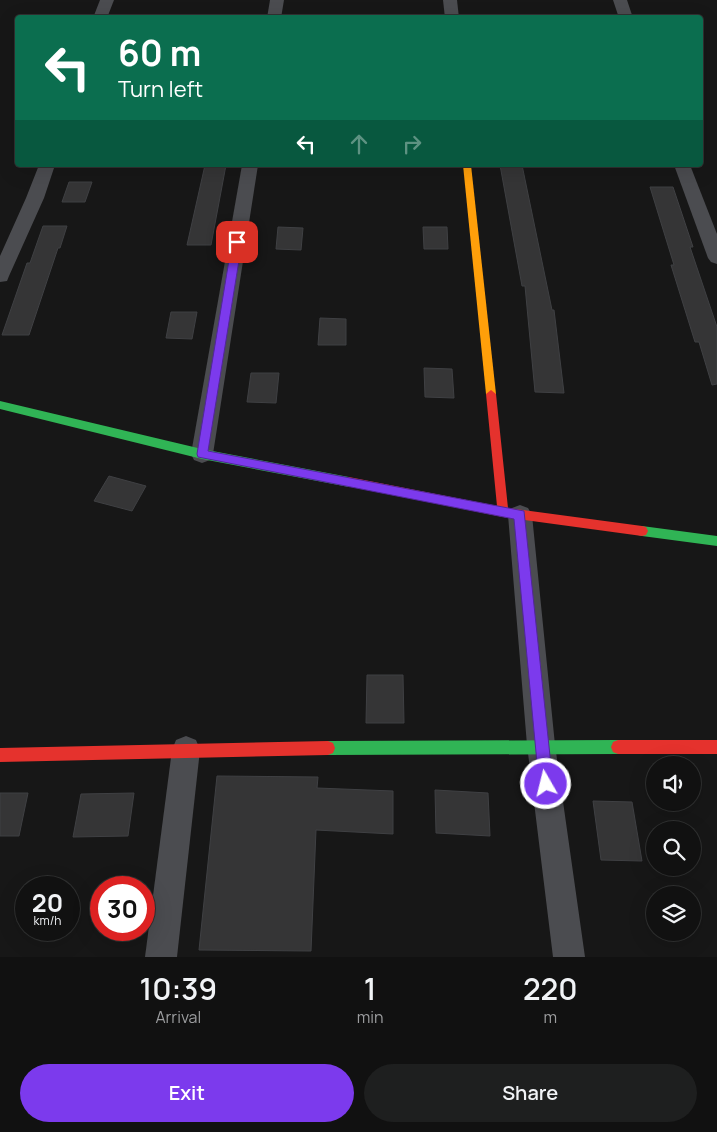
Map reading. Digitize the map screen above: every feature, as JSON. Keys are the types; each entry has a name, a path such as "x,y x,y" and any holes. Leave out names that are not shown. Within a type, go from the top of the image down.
{"street":[{"path":"101,15 107,0"},
{"path":"274,15 277,0"},
{"path":"450,0 452,15"},
{"path":"620,0 625,15"},
{"path":"0,276 35,198 46,167"},
{"path":"202,454 250,167"},
{"path":"467,167 569,957"},
{"path":"683,167 717,258"},
{"path":"0,405 202,454 511,513 717,541"},
{"path":"0,755 186,750 541,745 717,747"},
{"path":"161,957 186,750"}],"building":[{"path":"205,167 226,167 211,245 187,245"},
{"path":"500,167 522,167 552,310 554,310 564,393 535,392 525,286 522,286"},
{"path":"69,182 92,182 85,202 62,202"},
{"path":"650,187 673,187 693,247 690,247 717,327 717,384 712,385 699,342 695,342 671,265 674,265"},
{"path":"43,226 67,226 29,335 2,335 27,263 30,263"},
{"path":"278,227 303,228 301,250 276,249"},
{"path":"423,227 447,227 448,249 424,249"},
{"path":"171,312 197,312 192,339 166,338"},
{"path":"320,318 346,319 346,345 318,345"},
{"path":"424,368 452,369 454,398 425,397"},
{"path":"251,373 279,373 276,403 247,402"},
{"path":"109,476 146,486 132,511 94,501"},
{"path":"367,675 403,675 404,723 366,723"},
{"path":"217,776 318,777 317,788 393,791 393,834 316,830 311,951 199,950"},
{"path":"435,790 488,793 490,836 436,833"},
{"path":"0,793 28,793 19,836 0,836"},
{"path":"134,793 128,836 73,837 81,794"},
{"path":"593,801 632,802 642,861 601,860"}],"traffic: fast":[{"path":"0,405 202,454 349,482"},
{"path":"642,531 717,541"},
{"path":"328,748 618,747"}],"traffic: slow":[{"path":"467,167 491,394"}],"traffic: jam":[{"path":"491,394 503,512"},
{"path":"349,482 503,512 642,531"},
{"path":"618,747 717,747"},
{"path":"0,755 328,748"}],"route":[{"path":"237,242 202,454 520,515 546,784"}]}
